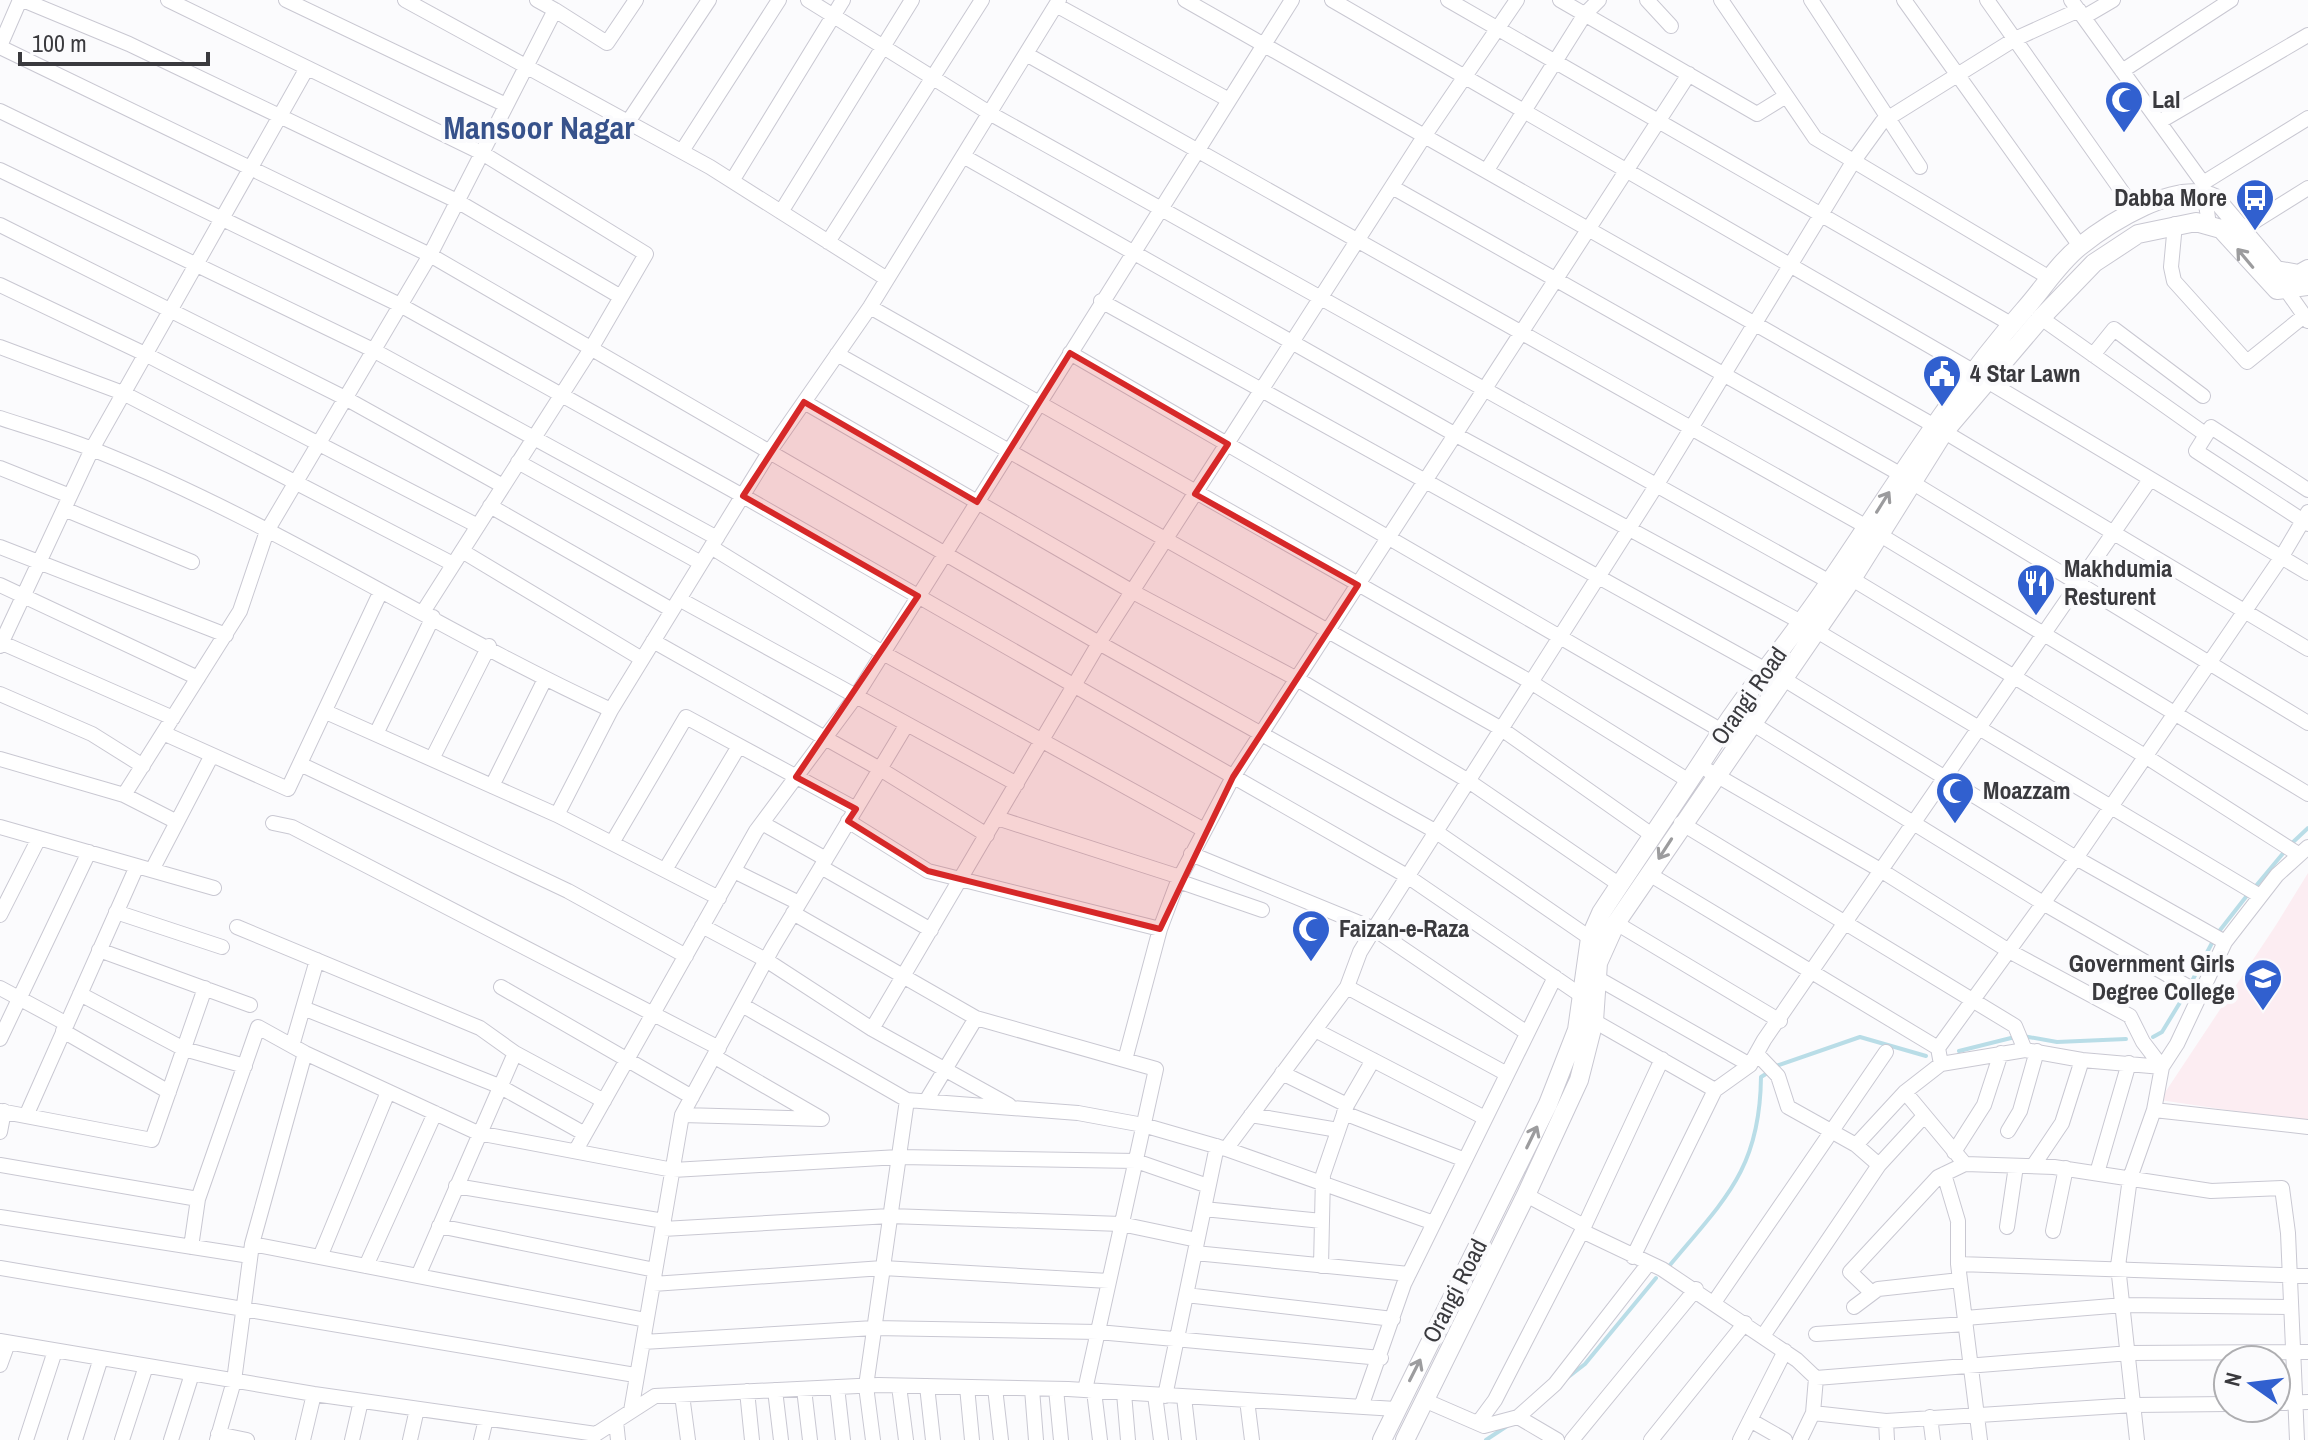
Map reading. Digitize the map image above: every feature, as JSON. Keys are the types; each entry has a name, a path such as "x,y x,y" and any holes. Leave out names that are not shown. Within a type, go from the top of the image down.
{"main road":[{"name":"Orangi Road","path":"1980,376 2011,324 2048,277 2080,246 2135,210 2204,188"},
{"path":"2204,188 2244,228 2276,270 2299,274 2308,269"},
{"name":"Orangi Road","path":"1405,1440 1579,1080 1594,1021 1601,953 1616,923 1681,823 1722,731 1775,674 1808,626 1830,582 1873,530 1938,428 1980,376 2094,263 2119,244 2138,234 2175,224 2209,225"},
{"path":"2209,225 2221,229 2268,285 2287,291 2308,286"},
{"name":"Orangi Road","path":"1808,626 1852,579 1873,530"},
{"name":"Orangi Road","path":"1382,1440 1548,1104 1577,1030 1590,938 1652,835 1703,774 1753,724 1775,674"}],"street":[{"path":"621,297 457,201 129,44 21,0 0,46 430,255 1099,643 1435,831 1590,938"},
{"path":"168,0 482,153 646,254 592,347 458,558 428,614 376,734"},
{"path":"286,0 506,105"},
{"path":"405,0 682,151 887,279"},
{"path":"537,0 607,43 629,2"},
{"path":"628,122 709,0"},
{"path":"682,151 779,0"},
{"path":"808,0 991,114 1830,582"},
{"path":"732,181 843,0"},
{"path":"781,212 912,0"},
{"path":"828,242 982,0"},
{"path":"1185,0 1938,428 2308,649"},
{"path":"576,1150 762,823 856,696 1292,0"},
{"path":"1332,0 1792,265 2149,481 2308,573"},
{"path":"1448,0 2011,324"},
{"path":"872,1029 1099,643 1425,135 1517,0"},
{"path":"1560,0 1757,114 1786,96"},
{"path":"1487,170 1585,14 1599,0"},
{"path":"1647,0 1671,26"},
{"path":"1721,0 1815,138 2048,277"},
{"path":"1811,0 1920,167"},
{"path":"1904,0 2080,246"},
{"path":"1987,0 2135,210"},
{"path":"1161,1440 1160,1395 1177,1340 1208,1186 1222,1148 1251,1115 1347,987 1360,952 1374,929 1558,635 1656,486 1853,162 1889,118 2015,39 2078,9 2113,0"},
{"path":"2122,71 2231,0"},
{"path":"557,815 611,710 770,451 870,307 1058,3 1229,100"},
{"path":"2078,9 2204,188 2209,225"},
{"path":"124,795 240,611 267,531 430,255 555,10"},
{"path":"2159,122 2308,35"},
{"path":"1026,54 1873,530 2308,794"},
{"path":"173,718 1,644 92,449 307,68"},
{"path":"1125,1060 1160,929 1179,879 1233,777 1488,389 1689,74"},
{"path":"0,111 400,305 743,496 1407,876 1582,996"},
{"path":"2204,188 2308,118"},
{"path":"963,156 1456,435 1808,626 2254,891"},
{"path":"0,170 373,350 534,438 714,543 883,653 1204,830"},
{"path":"1392,187 1906,479 2308,723"},
{"path":"2244,228 2308,188"},
{"path":"2175,224 2171,267 2174,281 2247,362 2306,318 2287,291 2281,272"},
{"path":"0,225 345,398 503,486"},
{"path":"0,285 145,354 478,526"},
{"path":"1101,301 1775,674 2076,858 2217,937"},
{"path":"870,307 1529,681 1882,871 2009,951 2130,1016 2143,1042 2162,1067"},
{"path":"2041,318 2205,434"},
{"path":"2093,355 2114,329 2203,396"},
{"path":"0,347 123,393 296,481 458,558 642,659"},
{"path":"1070,353 1722,731"},
{"path":"837,354 1500,728 1652,835"},
{"path":"804,402 1133,592 1297,679 1467,780 1620,885"},
{"path":"0,418 92,449 267,531 489,646 545,679 611,710"},
{"path":"1941,1064 1938,1048 2076,858 2306,519 2196,451 2205,434 2211,427 2308,490"},
{"path":"518,462 701,563"},
{"path":"0,468 192,562"},
{"path":"1633,1257 1715,1090 1757,1060 1780,1021 1945,777 2149,481"},
{"path":"490,506 856,696 1017,784"},
{"path":"0,547 226,635"},
{"path":"1852,579 2295,847 2217,937 2192,988 2177,1044 2162,1067 2154,1110 2130,1178 2119,1268 2137,1440"},
{"path":"0,585 198,678"},
{"path":"163,733 288,789 381,591"},
{"path":"653,641 880,769 987,835"},
{"path":"432,759 489,646"},
{"path":"492,786 545,679"},
{"path":"0,694 92,734 143,766"},
{"path":"326,712 557,815 719,898"},
{"path":"612,843 686,717 796,777 928,871 1160,929"},
{"path":"631,1411 682,1115 766,960 907,724"},
{"path":"1753,724 2043,903 2192,988"},
{"path":"665,870 739,746"},
{"path":"152,870 212,755"},
{"path":"0,759 124,795 177,822"},
{"path":"300,764 568,891 686,956"},
{"path":"997,818 1262,910"},
{"path":"273,823 292,827 654,1013 822,1119 682,1115"},
{"path":"762,823 931,930"},
{"path":"1681,823 2015,1026 2028,1047 2020,1111 2008,1131"},
{"path":"0,827 214,888"},
{"path":"0,915 39,838"},
{"path":"0,1039 89,852"},
{"path":"1191,854 1374,929 1527,1033"},
{"path":"26,1116 137,866"},
{"path":"734,871 796,908 902,979 976,1018 1156,1069 1098,1332 1090,1391 1100,1440"},
{"path":"1649,874 1938,1048"},
{"path":"116,912 222,947"},
{"path":"1616,923 1780,1021"},
{"path":"702,926 766,960 872,1029 1014,1108"},
{"path":"237,927 480,1028 515,1053 604,1101"},
{"path":"99,950 250,1005"},
{"path":"247,1440 218,1437 234,1381 251,1250 299,1050 303,1008 317,960"},
{"path":"1361,1407 1409,1274 1555,977"},
{"path":"1597,978 1757,1060 1778,1076 1788,1107 1856,1145 1879,1165"},
{"path":"501,987 629,1057 692,1097"},
{"path":"1347,987 1507,1074"},
{"path":"0,988 169,1092"},
{"path":"0,1132 2,1111 152,1140 205,988"},
{"path":"80,994 184,1049 245,1066"},
{"path":"742,1005 907,1100 1078,1113 1143,1125 1222,1148 1434,1223"},
{"path":"303,1008 499,1086 585,1134"},
{"path":"926,1101 976,1018"},
{"path":"1594,1021 1715,1090"},
{"path":"191,1247 198,1199 258,1027 299,1050 478,1133 673,1170 899,1157 1136,1161 1208,1186"},
{"path":"1315,1030 1485,1118"},
{"path":"1856,1145 1905,1092 1941,1064 2028,1047 2082,1060 2162,1067"},
{"path":"1715,1301 1886,1052"},
{"path":"418,1276 515,1053"},
{"path":"1954,1152 1984,1105 2001,1053"},
{"path":"1478,1423 1495,1400 1583,1228 1662,1059"},
{"path":"1321,1266 1322,1183 1346,1109 1373,1060"},
{"path":"2033,1166 2062,1123 2082,1060"},
{"path":"2097,1173 2129,1063"},
{"path":"1282,1073 1346,1109 1465,1160"},
{"path":"320,1257 388,1092"},
{"path":"1905,1092 1965,1164"},
{"path":"873,1440 866,1386 907,1100"},
{"path":"2154,1110 2308,1127"},
{"path":"366,1266 435,1113"},
{"path":"1251,1115 1338,1130"},
{"path":"1763,1336 1879,1165 1924,1116"},
{"path":"1872,1293 1850,1272 1944,1174 1965,1164 2066,1168 2211,1191 2282,1188 2291,1307 2301,1352 2302,1402 2297,1440"},
{"path":"0,1165 198,1199"},
{"path":"2007,1227 2016,1166"},
{"path":"2053,1231 2066,1168"},
{"path":"1944,1174 1958,1221 1958,1264 1980,1440"},
{"path":"456,1186 663,1225 890,1216 1121,1224 1196,1247 1321,1266 1409,1274"},
{"path":"1526,1195 1633,1257 1696,1289 1785,1351 1816,1378 2130,1353 2301,1352"},
{"path":"1204,1209 1322,1221"},
{"path":"0,1217 191,1247 320,1257 646,1320"},
{"path":"439,1226 654,1277 883,1268 1109,1281"},
{"path":"1424,1400 1484,1426 1518,1417 1555,1384 1649,1263"},
{"path":"1958,1264 2308,1276"},
{"path":"0,1268 635,1375"},
{"path":"1854,1307 1878,1289 1960,1280"},
{"path":"1572,1440 1696,1289"},
{"path":"1186,1295 1393,1319"},
{"path":"1816,1334 2124,1305 2291,1307"},
{"path":"1651,1440 1745,1323"},
{"path":"643,1342 874,1328 1098,1332 1381,1358"},
{"path":"0,1365 4,1342 314,1394 486,1419 572,1436 596,1434 655,1396 866,1386 1056,1389 1396,1409"},
{"path":"26,1440 55,1351"},
{"path":"1740,1440 1785,1351"},
{"path":"75,1440 101,1358"},
{"path":"122,1440 146,1366"},
{"path":"171,1440 192,1374"},
{"path":"1800,1440 1813,1413 1816,1378"},
{"path":"899,1386 906,1440"},
{"path":"927,1386 933,1440"},
{"path":"837,1387 843,1440"},
{"path":"967,1387 972,1440"},
{"path":"995,1388 1001,1440"},
{"path":"804,1389 810,1440"},
{"path":"1032,1389 1036,1440"},
{"path":"1056,1389 1061,1440"},
{"path":"775,1390 781,1440"},
{"path":"747,1391 752,1440"},
{"path":"1124,1393 1128,1440"},
{"path":"303,1440 314,1394"},
{"path":"682,1395 688,1440"},
{"path":"1184,1397 1189,1440"},
{"path":"1247,1400 1252,1440"},
{"path":"352,1440 361,1401"},
{"path":"1813,1413 1886,1421 2134,1405 2212,1404"},
{"path":"410,1440 417,1409"},
{"path":"1518,1417 1557,1440"},
{"path":"1930,1417 1933,1440"},
{"path":"481,1440 486,1419"},
{"path":"1750,1420 1785,1440"},
{"path":"616,1421 618,1440"},
{"path":"1886,1421 1887,1440"}],"highlighted area":[{"path":"1070,353 1228,444 1195,494 1358,585 1233,777 1160,929 928,871 848,821 856,809 796,777 918,596 743,496 804,402 977,502"}],"shaded area":[{"name":"Government Girls Degree College","path":"2308,873 2308,1122 2160,1100 2276,925"}],"waterway":[{"path":"2291,844 2308,828"},
{"path":"2255,887 2285,851"},
{"path":"2217,934 2249,893"},
{"path":"2191,983 2213,941"},
{"path":"2153,1037 2162,1032 2187,991"},
{"path":"2023,1036 2057,1042 2126,1039"},
{"path":"1776,1066 1860,1037 1926,1056"},
{"path":"1959,1051 2015,1037"},
{"path":"1670,1265 1736,1181 1754,1136 1761,1077 1769,1072"},
{"path":"1567,1378 1585,1364 1656,1278"},
{"path":"1486,1440 1507,1426"}],"place":[{"name":"Lal","path":"2124,134"},
{"name":"Dabba More","path":"2255,232"},
{"name":"4 Star Lawn","path":"1942,408"},
{"name":"Makhdumia Resturent","path":"2036,617"},
{"name":"Moazzam","path":"1955,825"},
{"name":"Faizan-e-Raza","path":"1311,963"},
{"name":"Government Girls Degree College","path":"2263,1012"}],"district":[{"name":"Mansoor Nagar","path":"539,128"}]}
